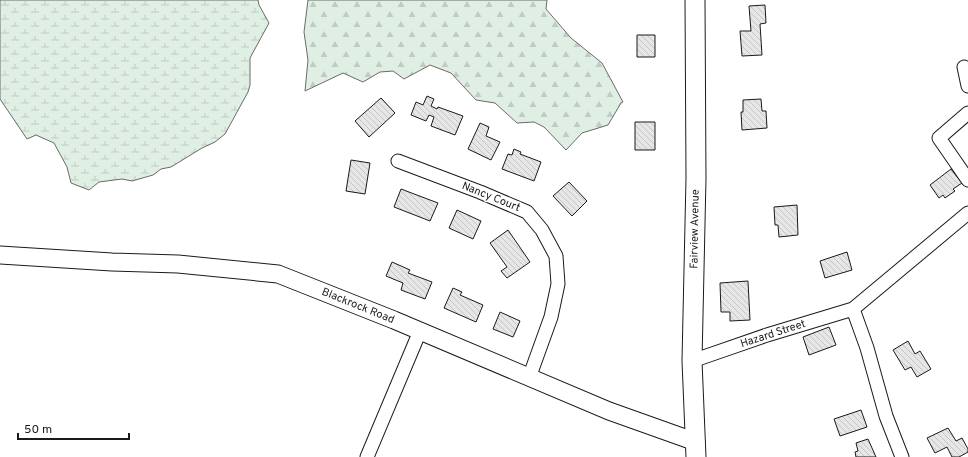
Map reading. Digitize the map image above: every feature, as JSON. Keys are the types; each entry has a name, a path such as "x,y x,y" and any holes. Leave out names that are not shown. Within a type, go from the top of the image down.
{"main road":[{"name":"Fairview Avenue","path":"694,0 696,178 692,361 696,449"}],"street":[{"path":"964,67 968,86"},
{"path":"968,113 939,138 968,180"},
{"name":"Nancy Court","path":"398,161 480,192 527,212 542,230 556,256 558,284 552,317 529,378"},
{"name":"Hazard Street","path":"692,361 767,335 854,309 968,213"},
{"name":"Blackrock Road","path":"0,255 112,262 178,264 278,274 420,331 529,378 609,410 696,449"},
{"path":"854,309 867,348 886,416 902,457"},
{"path":"368,457 420,331"}],"green space":[{"path":"0,0 258,0 259,5 269,23 250,58 250,85 248,92 225,134 215,142 202,148 171,167 161,169 153,175 132,181 122,179 99,182 89,190 71,183 67,167 54,143 36,135 27,139 0,99"},
{"path":"308,0 547,0 546,9 571,38 602,63 623,102 608,125 582,133 566,150 544,127 534,122 517,123 495,103 476,100 451,73 430,65 404,79 393,71 380,72 363,82 343,73 305,91 308,60 304,32"}],"building":[{"path":"765,5 766,23 760,24 762,55 742,56 740,31 751,31 749,6"},
{"path":"637,35 655,35 655,57 637,57"},
{"path":"427,96 434,99 431,106 463,116 455,135 431,126 434,117 429,115 426,121 411,115 416,102 423,105"},
{"path":"381,98 395,113 369,137 355,121"},
{"path":"761,99 762,111 766,111 767,128 742,130 741,112 743,112 743,100"},
{"path":"635,122 655,122 655,150 635,150"},
{"path":"480,123 489,127 486,136 500,142 491,160 468,149"},
{"path":"514,149 521,152 520,154 541,162 534,181 502,169 508,154 512,155"},
{"path":"351,160 370,163 365,194 346,191"},
{"path":"951,169 962,183 953,189 955,191 945,198 943,195 939,198 930,185"},
{"path":"569,182 587,201 572,216 553,196"},
{"path":"401,189 438,203 430,221 394,207"},
{"path":"797,205 798,235 779,237 778,225 775,225 774,207"},
{"path":"457,210 481,221 473,239 449,228"},
{"path":"508,230 530,262 507,278 501,271 507,267 490,243"},
{"path":"847,252 852,270 825,278 820,261"},
{"path":"392,262 410,270 408,273 432,282 425,299 401,290 403,283 386,276"},
{"path":"748,281 750,320 730,321 730,312 721,312 720,283"},
{"path":"453,288 462,292 460,295 483,305 476,322 444,308"},
{"path":"500,312 520,321 513,337 493,329"},
{"path":"829,327 836,345 809,355 803,337"},
{"path":"908,341 915,354 920,351 931,369 917,377 911,367 905,370 893,350"},
{"path":"861,410 867,427 840,436 834,419"},
{"path":"948,428 956,441 962,438 968,452 959,457 952,457 947,447 935,453 927,438"},
{"path":"868,439 876,457 856,457 855,452 858,451 856,443"}]}
